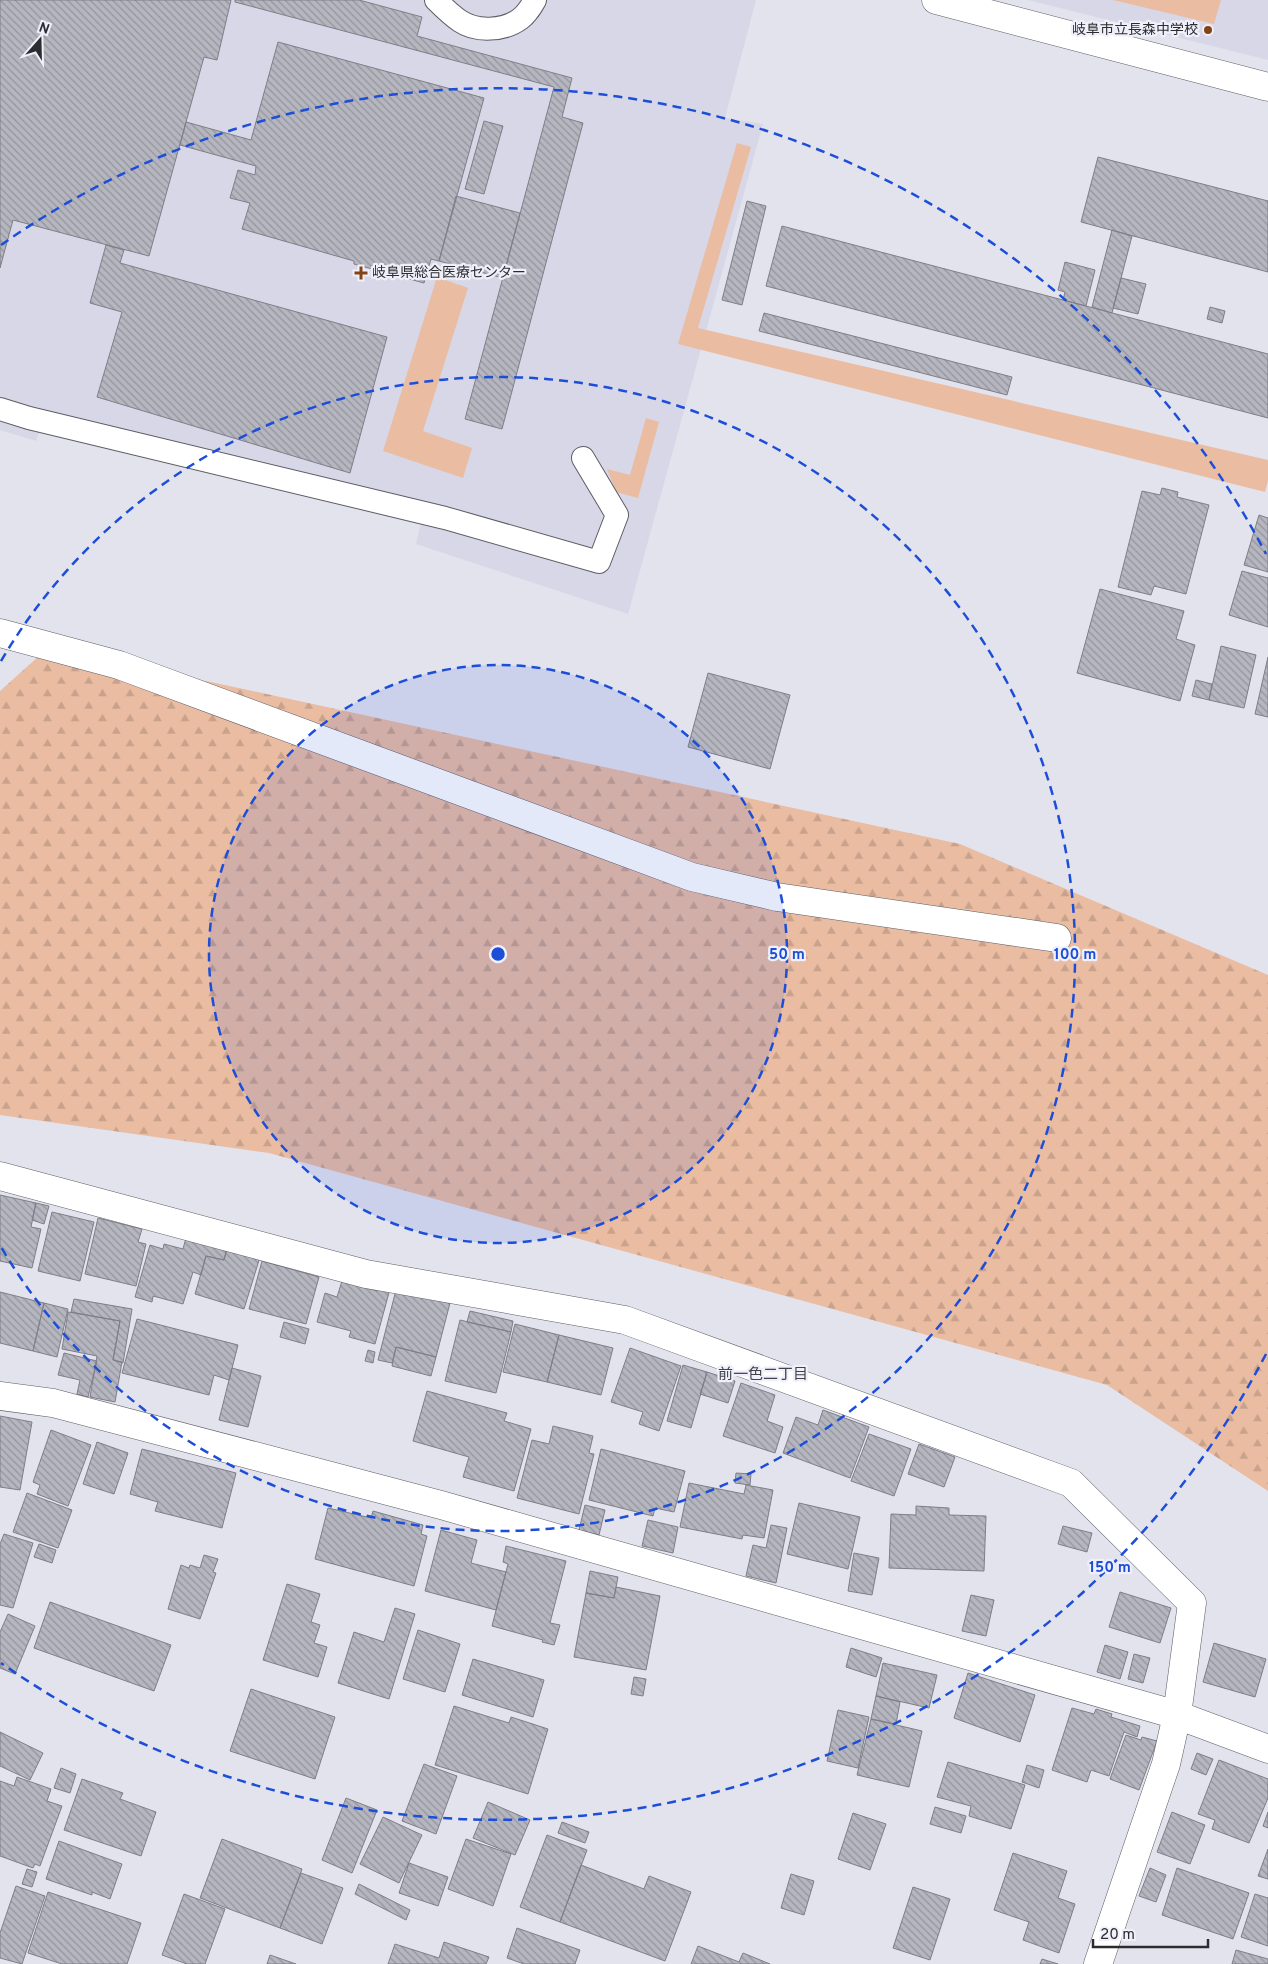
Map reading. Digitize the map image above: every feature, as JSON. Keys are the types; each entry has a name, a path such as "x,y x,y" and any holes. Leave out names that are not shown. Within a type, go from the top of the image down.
{"street":[{"path":"936,0 1268,87"},
{"path":"0,633 119,665 692,877 777,897 1057,938"},
{"path":"0,1176 366,1274 625,1320 1072,1483 1192,1603 1177,1715 1166,1764 1098,1964"},
{"path":"0,1396 52,1403 432,1503 1177,1715 1268,1749"}],"lane":[{"path":"436,0 461,22 473,27 490,28 506,26 520,19 530,9 535,0"},
{"path":"0,409 29,418 445,518 599,562 617,515 583,458"}],"shaded area":[{"name":"岐阜県総合医療センター","path":"0,0 756,0 725,118 763,124 628,614 416,544 422,518 43,422 36,441 0,430"},
{"name":"岐阜市立長森中学校","path":"1028,0 1268,0 1268,60"}],"green space":[{"path":"1113,0 1221,0 1214,24"},
{"path":"737,143 751,147 698,328 1268,460 1268,481 1265,492 678,344"},
{"path":"437,277 468,288 423,431 472,448 463,478 383,451"},
{"path":"646,418 659,422 638,498 616,492 607,469 630,475"},
{"path":"49,647 960,844 1268,975 1268,1491 1107,1385 269,1153 0,1115 0,691"}],"building":[{"path":"0,0 231,0 217,60 204,57 149,256 13,220 0,268"},
{"path":"235,0 359,0 422,17 417,36 572,78 562,117 583,123 502,429 465,419 554,87 235,2"},
{"path":"278,42 484,98 439,261 431,259 424,283 354,264 354,261 242,229 250,203 230,198 238,170 255,175 256,166 180,145 186,122 251,140"},
{"path":"484,121 503,126 484,194 465,189"},
{"path":"1098,157 1268,201 1268,272 1081,222"},
{"path":"456,196 520,213 503,278 439,261"},
{"path":"747,201 766,206 742,305 722,300"},
{"path":"782,226 1268,354 1268,418 766,286"},
{"path":"1112,230 1132,236 1112,313 1092,307"},
{"path":"106,245 124,250 120,263 387,337 350,473 97,397 122,312 90,303"},
{"path":"1065,262 1095,270 1086,306 1063,300 1065,292 1058,290"},
{"path":"1121,278 1146,284 1138,314 1113,308"},
{"path":"1210,307 1225,311 1222,323 1207,319"},
{"path":"764,313 1012,377 1007,395 759,331"},
{"path":"1162,488 1178,492 1177,497 1209,505 1186,594 1154,586 1151,595 1118,587 1142,491 1160,495"},
{"path":"1259,515 1268,518 1268,572 1244,565"},
{"path":"1242,571 1268,578 1268,627 1229,615"},
{"path":"1100,589 1184,611 1176,639 1195,645 1180,701 1077,673"},
{"path":"1221,646 1256,655 1244,708 1209,700"},
{"path":"1268,657 1268,717 1255,714"},
{"path":"708,673 790,695 770,769 688,747"},
{"path":"1196,680 1212,684 1209,700 1192,696"},
{"path":"0,1195 36,1203 31,1227 41,1229 32,1268 0,1261"},
{"path":"36,1203 49,1206 44,1224 32,1220"},
{"path":"52,1212 94,1222 80,1281 38,1271"},
{"path":"98,1218 142,1229 138,1242 146,1244 136,1286 85,1274"},
{"path":"187,1234 228,1246 224,1260 206,1256 201,1275 193,1272 183,1304 153,1296 152,1302 135,1297 150,1245 163,1249 164,1244 183,1249"},
{"path":"227,1247 260,1257 244,1309 195,1294 206,1256 224,1260"},
{"path":"262,1261 319,1277 306,1324 249,1309"},
{"path":"342,1281 377,1291 379,1286 390,1289 375,1344 349,1337 351,1331 317,1322 325,1293 337,1297"},
{"path":"396,1290 450,1303 436,1357 396,1347 392,1363 378,1360"},
{"path":"0,1292 44,1303 33,1351 0,1343"},
{"path":"74,1299 132,1309 123,1363 113,1360 120,1321 71,1312"},
{"path":"44,1303 68,1309 57,1357 33,1351"},
{"path":"470,1311 513,1321 511,1332 467,1322"},
{"path":"68,1312 120,1321 113,1360 122,1362 115,1402 90,1397 97,1356 62,1349"},
{"path":"137,1319 238,1345 229,1380 214,1375 209,1395 122,1373"},
{"path":"460,1320 511,1332 496,1393 445,1381"},
{"path":"284,1322 309,1329 305,1344 280,1337"},
{"path":"515,1324 559,1335 547,1382 503,1372"},
{"path":"559,1335 613,1348 601,1395 547,1382"},
{"path":"396,1347 436,1357 431,1376 392,1366"},
{"path":"630,1348 681,1366 659,1431 639,1424 643,1412 611,1402"},
{"path":"368,1350 375,1352 373,1363 365,1361"},
{"path":"64,1353 97,1361 88,1397 77,1394 80,1380 58,1375"},
{"path":"683,1365 707,1372 691,1428 667,1421"},
{"path":"232,1368 261,1376 248,1427 219,1420"},
{"path":"707,1372 735,1381 728,1403 700,1394"},
{"path":"741,1383 775,1395 767,1421 783,1427 775,1453 723,1436"},
{"path":"427,1391 507,1413 504,1421 531,1429 514,1491 463,1477 469,1457 413,1441"},
{"path":"823,1410 869,1427 850,1478 783,1453 796,1417 818,1425"},
{"path":"0,1416 32,1422 20,1490 0,1487"},
{"path":"553,1426 593,1436 589,1453 594,1454 579,1514 517,1498 532,1440 549,1444"},
{"path":"51,1430 91,1445 68,1506 37,1494 40,1485 33,1482"},
{"path":"869,1434 911,1449 894,1496 851,1481"},
{"path":"97,1442 128,1453 114,1494 83,1484"},
{"path":"919,1444 955,1457 944,1487 908,1474"},
{"path":"142,1449 236,1473 222,1528 155,1511 158,1502 130,1494"},
{"path":"601,1449 685,1471 674,1512 655,1508 653,1516 589,1500"},
{"path":"736,1473 751,1474 750,1485 735,1483"},
{"path":"689,1483 744,1494 746,1485 773,1490 764,1538 743,1535 742,1539 680,1527"},
{"path":"27,1493 72,1510 58,1548 13,1532"},
{"path":"799,1503 860,1517 848,1569 787,1554"},
{"path":"585,1505 605,1510 599,1535 579,1530"},
{"path":"916,1506 949,1508 949,1515 986,1516 984,1571 889,1568 891,1514 916,1515"},
{"path":"328,1508 371,1518 373,1511 423,1525 421,1534 427,1536 414,1586 315,1559"},
{"path":"648,1520 678,1527 673,1553 642,1546"},
{"path":"771,1525 787,1528 776,1583 746,1576 753,1545 766,1548"},
{"path":"1063,1526 1092,1533 1087,1552 1058,1544"},
{"path":"441,1530 477,1540 471,1563 506,1572 496,1610 425,1591"},
{"path":"4,1534 33,1543 13,1608 0,1605 0,1544"},
{"path":"39,1544 56,1550 52,1563 34,1557"},
{"path":"506,1546 566,1561 550,1623 560,1625 554,1645 542,1642 543,1640 492,1626 508,1564 503,1562"},
{"path":"854,1553 879,1558 872,1595 848,1591"},
{"path":"204,1555 218,1559 213,1572 216,1573 200,1619 168,1609 181,1565 189,1568 190,1565 200,1568"},
{"path":"590,1571 618,1577 614,1598 586,1593"},
{"path":"287,1584 320,1594 311,1622 320,1625 314,1643 327,1647 318,1677 263,1660"},
{"path":"616,1587 660,1596 646,1670 574,1657 586,1593 614,1598"},
{"path":"1120,1592 1171,1608 1160,1643 1109,1627"},
{"path":"971,1595 994,1600 986,1636 962,1631"},
{"path":"50,1602 171,1645 154,1691 34,1648"},
{"path":"395,1608 415,1614 389,1699 338,1683 354,1632 384,1642"},
{"path":"8,1614 35,1626 15,1674 0,1668 0,1632"},
{"path":"418,1630 460,1644 445,1692 403,1679"},
{"path":"1214,1643 1266,1659 1255,1697 1203,1682"},
{"path":"1105,1645 1128,1652 1120,1679 1097,1672"},
{"path":"851,1648 882,1658 876,1677 846,1667"},
{"path":"1134,1654 1150,1658 1143,1683 1128,1679"},
{"path":"473,1659 544,1680 533,1717 462,1695"},
{"path":"883,1663 937,1675 929,1708 876,1696"},
{"path":"968,1673 1035,1695 1020,1742 954,1718"},
{"path":"634,1677 646,1679 643,1696 631,1694"},
{"path":"251,1689 335,1717 315,1779 230,1751"},
{"path":"876,1696 900,1702 896,1724 871,1719"},
{"path":"454,1706 509,1723 511,1717 548,1729 528,1794 435,1765"},
{"path":"1072,1708 1094,1714 1096,1709 1112,1714 1111,1717 1140,1726 1137,1737 1124,1732 1109,1776 1091,1770 1087,1782 1052,1770"},
{"path":"838,1710 869,1717 858,1768 827,1761"},
{"path":"871,1719 922,1731 909,1787 857,1775"},
{"path":"0,1732 43,1753 30,1780 0,1766"},
{"path":"1126,1735 1141,1740 1142,1737 1157,1741 1139,1790 1110,1779"},
{"path":"1197,1753 1213,1759 1206,1775 1191,1769"},
{"path":"1219,1760 1268,1779 1268,1798 1249,1843 1212,1829 1215,1820 1198,1814"},
{"path":"948,1762 1025,1785 1011,1829 969,1816 971,1806 937,1797"},
{"path":"424,1764 457,1776 436,1834 402,1821"},
{"path":"1027,1765 1044,1770 1039,1788 1022,1782"},
{"path":"61,1768 76,1774 70,1793 54,1788"},
{"path":"17,1777 51,1789 47,1801 62,1806 40,1866 35,1864 33,1868 0,1856 0,1781 14,1786"},
{"path":"82,1779 123,1793 120,1799 156,1812 141,1856 64,1830"},
{"path":"346,1798 377,1810 352,1873 322,1860"},
{"path":"488,1802 530,1820 515,1855 473,1838"},
{"path":"935,1807 966,1816 961,1833 930,1824"},
{"path":"1172,1812 1205,1825 1190,1864 1157,1852"},
{"path":"1268,1812 1268,1828 1263,1826"},
{"path":"853,1813 886,1824 870,1870 838,1859"},
{"path":"383,1817 422,1835 399,1883 360,1864"},
{"path":"562,1822 589,1832 585,1843 558,1833"},
{"path":"547,1835 587,1850 560,1922 520,1907"},
{"path":"222,1839 302,1869 280,1928 200,1898"},
{"path":"466,1839 511,1854 493,1906 448,1889"},
{"path":"59,1841 122,1864 110,1899 92,1892 92,1895 46,1879"},
{"path":"1268,1849 1268,1879 1258,1876"},
{"path":"1013,1853 1067,1871 1058,1898 1075,1904 1059,1953 1023,1940 1029,1922 994,1910"},
{"path":"409,1863 448,1877 438,1906 399,1893"},
{"path":"581,1865 644,1889 649,1876 691,1892 665,1961 560,1922"},
{"path":"1150,1868 1166,1875 1156,1902 1139,1896"},
{"path":"1177,1868 1249,1893 1233,1939 1162,1915"},
{"path":"27,1869 37,1872 32,1887 22,1884"},
{"path":"301,1873 343,1888 322,1944 280,1928"},
{"path":"791,1874 814,1881 804,1915 781,1908"},
{"path":"359,1884 410,1910 406,1920 355,1894"},
{"path":"16,1886 45,1896 22,1964 0,1958 0,1933"},
{"path":"913,1887 950,1899 930,1960 893,1948"},
{"path":"48,1892 141,1923 127,1964 62,1964 28,1953"},
{"path":"184,1894 225,1909 205,1964 187,1964 162,1955"},
{"path":"1255,1894 1268,1898 1268,1946 1241,1937"},
{"path":"517,1928 580,1950 575,1964 524,1964 507,1958"},
{"path":"444,1942 489,1957 486,1964 388,1964 395,1944 439,1958"},
{"path":"698,1946 739,1962 743,1953 770,1964 691,1964"},
{"path":"1236,1950 1268,1959 1268,1964 1232,1964"},
{"path":"270,1955 296,1964 267,1964"},
{"path":"1042,1959 1058,1964 1040,1964"}],"place":[{"name":"岐阜市立長森中学校","path":"1208,30"},
{"name":"岐阜県総合医療センター","path":"361,273"}],"district":[{"name":"前一色二丁目","path":"763,1375"}]}
